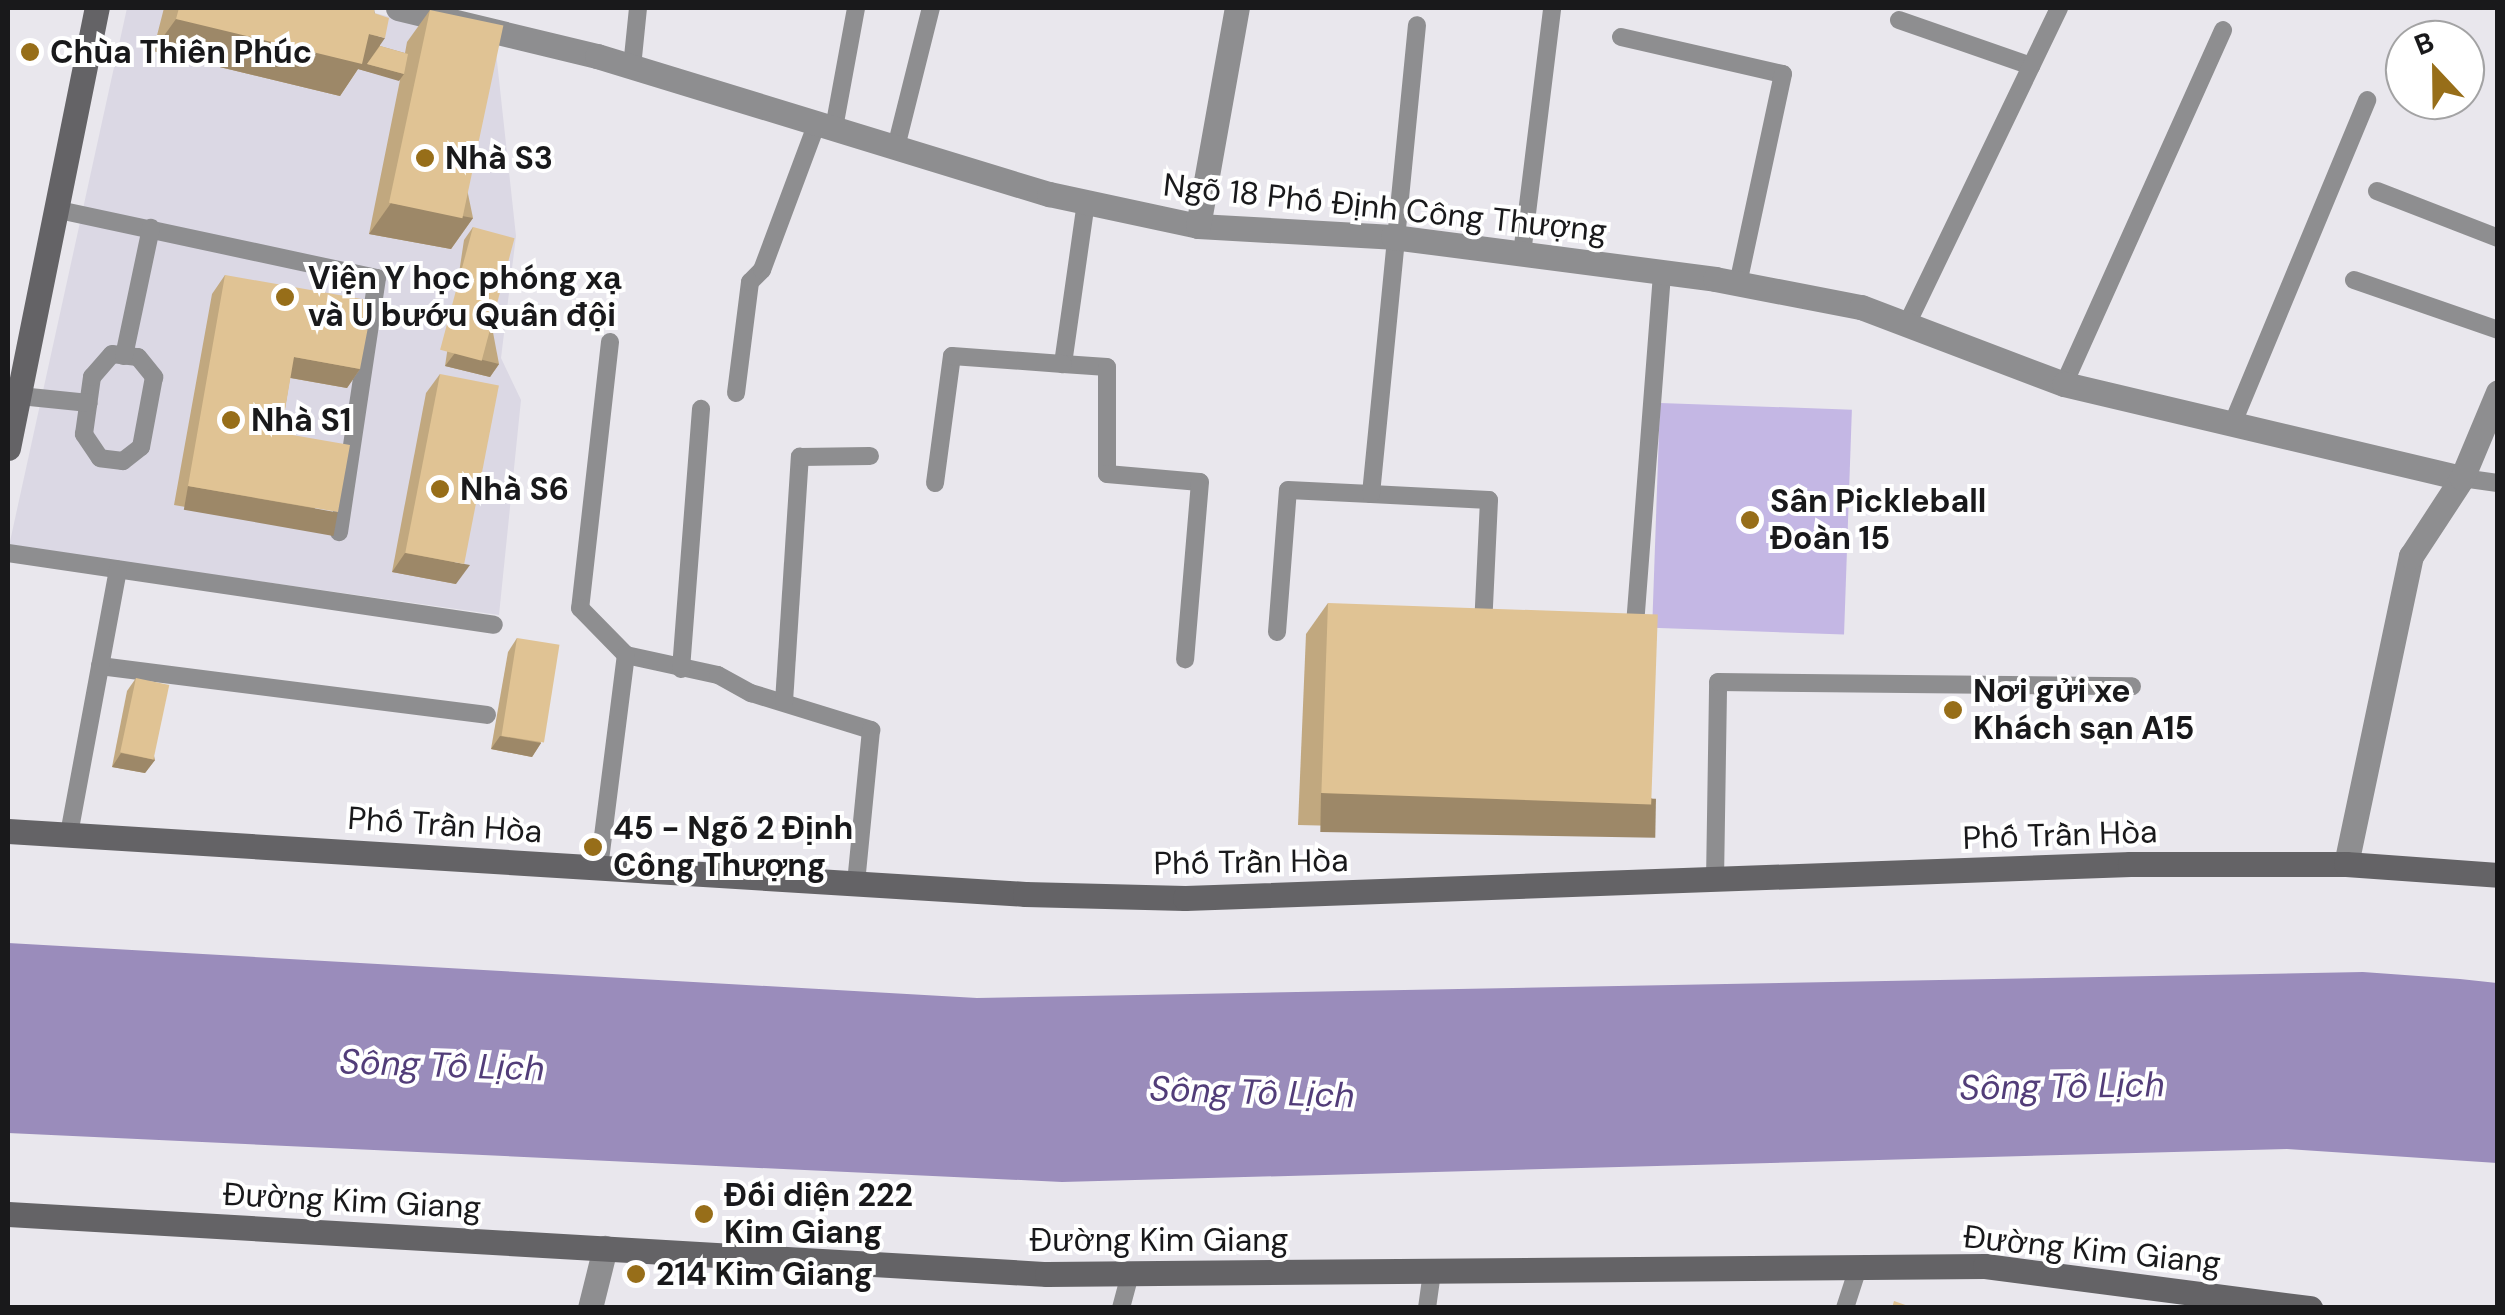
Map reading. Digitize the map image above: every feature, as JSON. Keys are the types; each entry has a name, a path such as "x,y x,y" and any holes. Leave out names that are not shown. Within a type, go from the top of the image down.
{"main road":[{"path":"8,448 97,8"},
{"name":"Phố Trần Hòa","path":"8,830 856,883 1186,898 2130,864 2346,864 2498,875"},
{"name":"Đường Kim Giang","path":"8,1214 1130,1274 1985,1266 2310,1308"}],"street":[{"name":"Ngõ 18 Phố Định Công Thượng","path":"398,8 632,67 1086,202 1198,226 1392,236 1738,284 1908,322 2064,384 2462,478"},
{"path":"1198,226 1238,8"},
{"path":"2346,864 2411,556 2462,478 2498,392"},
{"path":"590,1308 605,1248"}],"lane":[{"path":"632,67 638,8"},
{"path":"736,393 750,282 762,270 826,126 856,8"},
{"path":"896,148 932,8"},
{"path":"1522,254 1552,8"},
{"path":"1908,322 2059,8"},
{"path":"1899,20 2031,66"},
{"path":"1372,494 1392,236 1417,25"},
{"path":"2064,384 2223,30"},
{"path":"1622,37 1783,74 1738,284"},
{"path":"2232,426 2367,100"},
{"path":"2378,191 2498,238"},
{"path":"1063,364 1086,202"},
{"path":"59,210 377,278 339,532"},
{"path":"124,356 151,228"},
{"path":"1635,624 1662,272"},
{"path":"2354,280 2498,330"},
{"path":"610,342 580,608 626,655 718,675 784,702 871,730 856,883"},
{"path":"112,354 138,358 154,377 141,447 123,461 100,458 84,434 88,403 92,376 112,354"},
{"path":"935,483 952,356 1107,367 1107,474 1200,482 1185,659"},
{"path":"14,408 88,403"},
{"path":"681,669 701,409"},
{"path":"784,702 800,457 870,456"},
{"name":"Ngõ 18 Phố Định Công Thượng","path":"2462,478 2498,483"},
{"path":"1278,632 1288,490 1488,500 1482,624"},
{"path":"8,553 494,624"},
{"path":"69,834 118,570"},
{"path":"598,868 626,655"},
{"path":"100,666 487,715"},
{"path":"1715,881 1718,682 2132,686"},
{"path":"1846,1308 1858,1268"},
{"path":"1426,1308 1432,1273"},
{"path":"1121,1308 1130,1274"}],"shaded area":[{"name":"Viện Y học phóng xạ và U bướu Quân đội","path":"127,8 355,8 495,43 516,236 501,358 521,400 499,615 9,546"},
{"name":"Sân Pickleball Đoàn 15","path":"1660,403 1852,410 1844,635 1652,628"}],"water":[{"name":"Sông Tô Lịch","path":"8,943 977,998 2363,972 2460,979 2497,983 2497,1163 2287,1149 1062,1182 8,1133"}],"building":[{"path":"179,8 374,8 374,13 389,18 385,38 369,34 362,64 176,19"},
{"name":"Nhà S3","path":"430,10 503,26 462,218 389,203"},
{"path":"380,46 408,54 404,74 367,64"},
{"path":"473,227 515,238 482,361 440,350"},
{"name":"Nhà S1","path":"225,275 373,301 360,369 294,357 281,433 350,445 338,512 188,486"},
{"name":"Nhà S6","path":"440,374 499,385 464,564 405,553"},
{"path":"1328,603 1658,615 1651,804 1321,793"},
{"path":"517,638 559,645 544,743 502,736"},
{"path":"136,678 169,685 153,759 120,752"},
{"path":"1894,1301 1914,1308 1892,1308"}],"place":[{"name":"Chùa Thiên Phúc","path":"30,52"},
{"name":"Nhà S3","path":"425,158"},
{"name":"Viện Y học phóng xạ và U bướu Quân đội","path":"285,297"},
{"name":"Nhà S1","path":"231,420"},
{"name":"Nhà S6","path":"440,489"},
{"name":"Sân Pickleball Đoàn 15","path":"1750,520"},
{"name":"Nơi gửi xe Khách sạn A15","path":"1953,710"},
{"name":"45 - Ngõ 2 Định Công Thượng","path":"593,847"},
{"name":"Đối diện 222 Kim Giang","path":"704,1214"},
{"name":"214 Kim Giang","path":"636,1274"}]}
